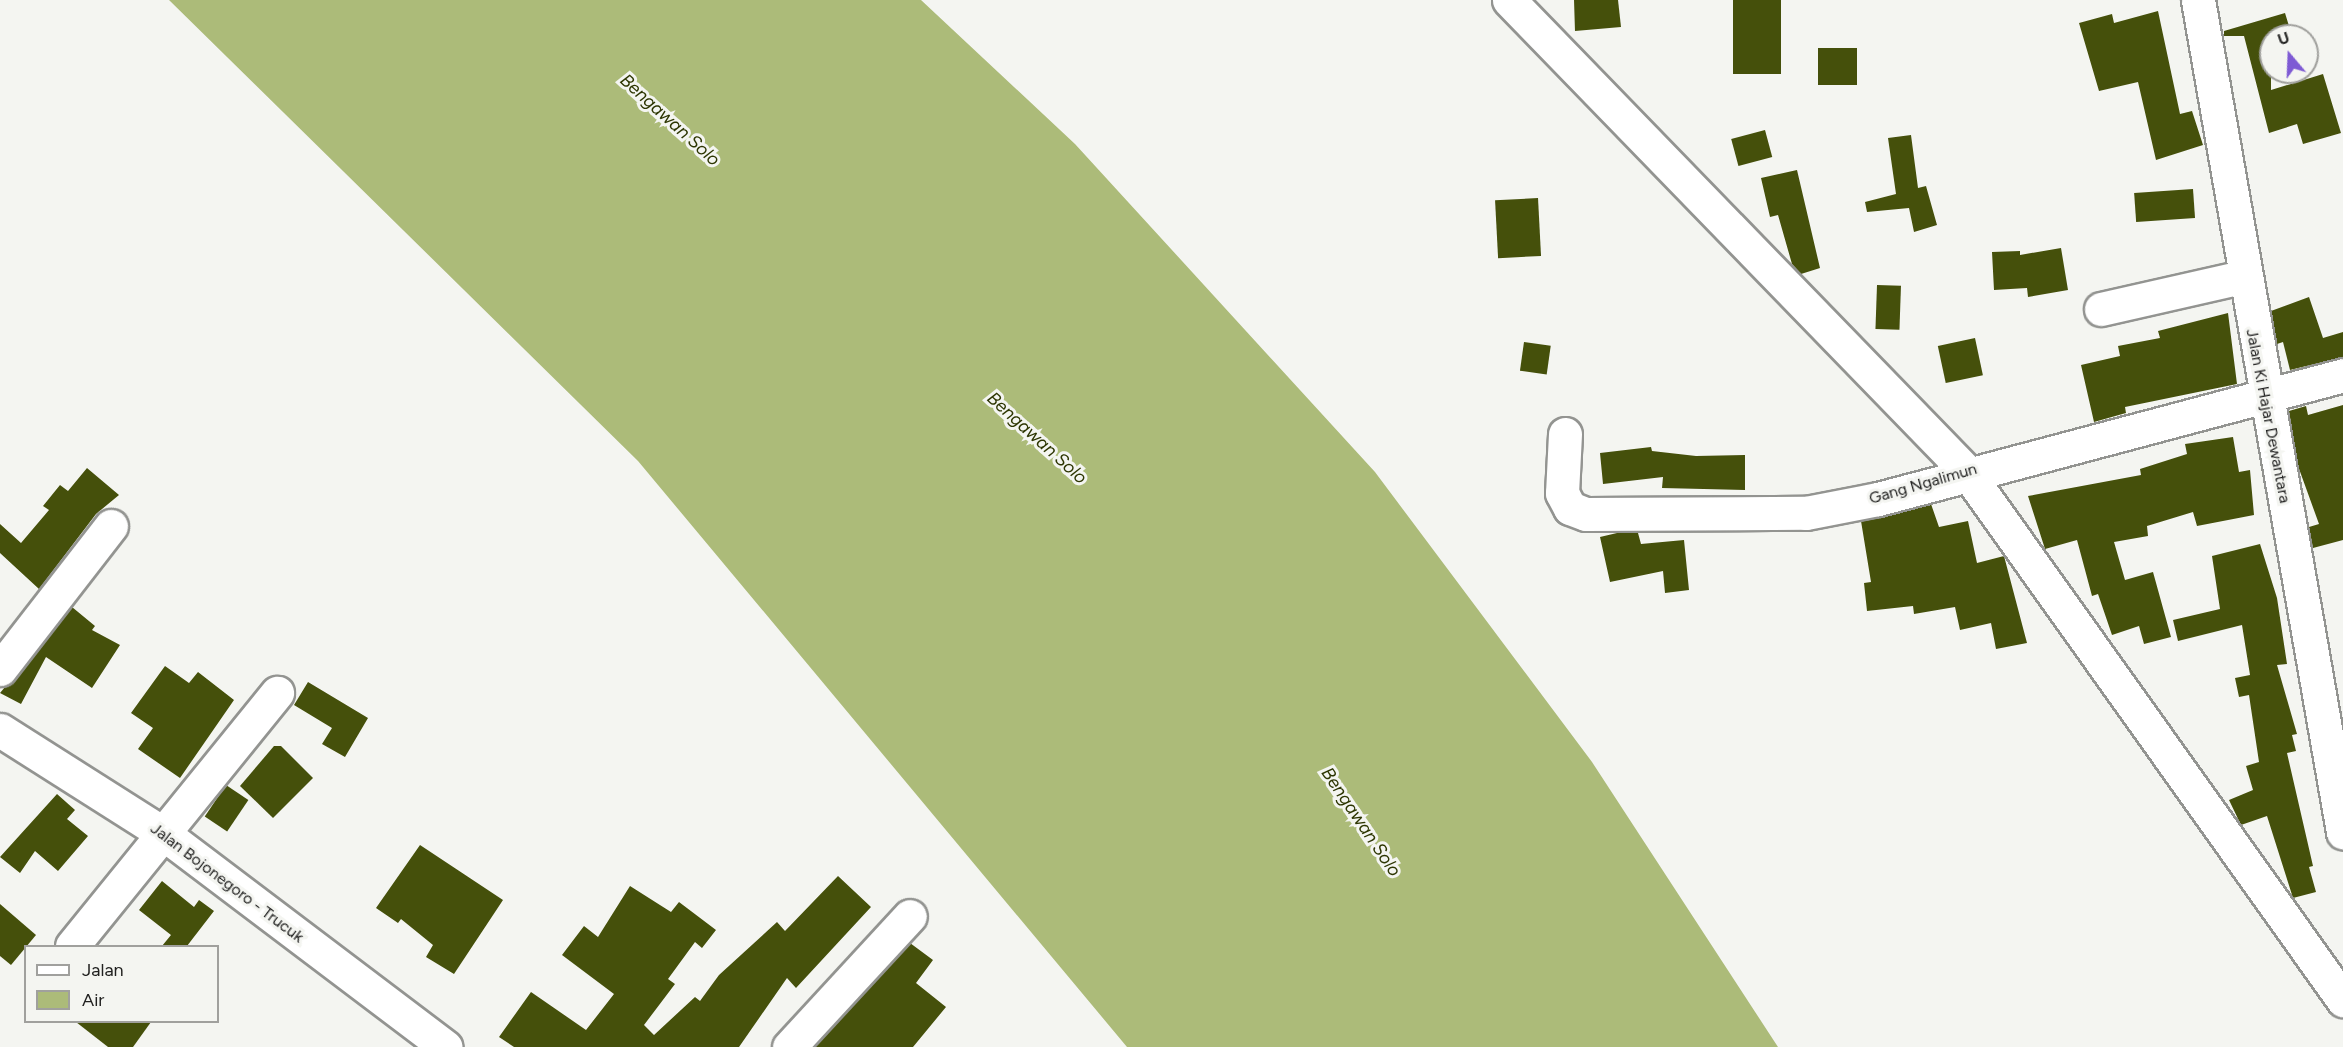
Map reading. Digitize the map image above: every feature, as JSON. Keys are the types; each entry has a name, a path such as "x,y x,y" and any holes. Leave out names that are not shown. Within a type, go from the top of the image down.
{"street":[{"path":"1509,0 1966,471 2343,1000"},
{"name":"Jalan Ki Hajar Dewantara","path":"2198,0 2242,277 2340,788 2343,832"},
{"path":"2101,309 2242,277"},
{"name":"Gang Ngalimun","path":"1565,434 1562,493 1570,507 1586,514 1806,513 1878,499 1966,471 2264,398 2343,375"},
{"path":"0,669 111,526"},
{"path":"73,945 277,693"},
{"name":"Jalan Bojonegoro - Trucuk","path":"0,730 164,834 446,1047"},
{"path":"789,1047 910,916"}],"water":[{"name":"Bengawan Solo","path":"169,0 921,0 1075,144 1375,472 1592,762 1778,1047 1127,1047 638,461"}],"building":[{"path":"1574,0 1618,0 1621,27 1575,31"},
{"path":"1733,0 1781,0 1781,74 1733,74"},
{"path":"2158,11 2180,114 2192,111 2203,145 2156,160 2138,82 2099,91 2079,23 2112,14 2114,23"},
{"path":"2285,13 2288,24 2259,24 2259,84 2271,84 2271,90 2290,84 2319,84 2319,75 2323,74 2341,133 2303,144 2297,124 2269,133 2244,36 2224,36 2224,31"},
{"path":"1818,48 1857,48 1857,85 1818,85"},
{"path":"1765,130 1772,157 1738,166 1731,139"},
{"path":"1911,135 1918,188 1926,186 1937,225 1914,232 1909,208 1867,212 1865,202 1896,194 1888,138"},
{"path":"1797,170 1820,268 1801,274 1792,264 1778,215 1770,217 1761,178"},
{"path":"2193,189 2195,218 2136,222 2134,193"},
{"path":"1538,198 1541,256 1498,258 1495,200"},
{"path":"2061,248 2068,290 2028,297 2027,288 1994,290 1992,252 2020,251 2020,255"},
{"path":"1877,285 1901,286 1899,330 1875,329"},
{"path":"2309,297 2323,338 2343,332 2343,357 2290,370 2283,342 2277,344 2271,311"},
{"path":"2228,313 2237,384 2125,407 2126,413 2094,422 2081,365 2120,356 2118,346 2160,338 2158,331"},
{"path":"1975,338 1983,375 1946,383 1938,346"},
{"path":"1524,342 1551,346 1547,374 1520,371"},
{"path":"2343,405 2343,540 2313,548 2309,527 2319,524 2298,466 2289,411 2306,406 2308,415"},
{"path":"2233,437 2239,472 2250,470 2254,515 2197,526 2193,512 2147,526 2148,536 2114,542 2125,580 2153,572 2171,637 2144,644 2139,626 2112,635 2098,594 2092,596 2077,540 2045,549 2028,496 2141,475 2140,469 2187,454 2185,444"},
{"path":"1651,447 1652,451 1696,456 1745,455 1745,490 1662,488 1663,477 1603,484 1600,453"},
{"path":"87,468 119,495 96,514 39,589 0,553 0,524 21,543 49,510 43,506 60,485 68,491"},
{"path":"1931,504 1939,527 1968,521 1977,563 2004,556 2027,643 1996,649 1991,623 1960,630 1955,607 1914,614 1913,606 1867,611 1864,583 1871,582 1861,521"},
{"path":"1617,533 1638,533 1641,544 1684,540 1689,590 1665,593 1663,571 1610,582 1600,537"},
{"path":"2260,544 2277,598 2287,664 2277,665 2297,734 2292,735 2296,751 2287,753 2313,866 2309,867 2316,892 2293,898 2267,816 2241,825 2229,800 2253,790 2246,766 2259,762 2249,695 2239,697 2235,678 2250,675 2242,625 2178,641 2173,620 2220,609 2212,556"},
{"path":"72,607 95,626 92,630 120,645 92,688 46,657 21,704 0,693"},
{"path":"165,666 189,683 198,672 234,700 180,778 138,749 153,728 131,713"},
{"path":"308,682 368,718 345,757 322,744 332,728 294,705"},
{"path":"274,746 281,746 313,778 273,818 240,786"},
{"path":"226,785 248,800 227,832 205,817"},
{"path":"57,794 75,810 67,819 88,836 58,871 35,851 20,873 0,857"},
{"path":"420,845 503,900 454,974 426,957 433,945 401,919 398,923 376,908"},
{"path":"838,876 871,907 796,988 787,978 739,1047 514,1047 499,1037 531,992 586,1030 614,994 562,955 584,926 598,937 630,886 671,912 679,902 716,930 702,948 695,942 668,979 675,984 644,1025 654,1035 695,997 700,1001 719,975 777,922 785,931"},
{"path":"162,881 194,907 199,900 214,911 188,945 163,945 171,935 139,910"},
{"path":"0,904 36,935 28,945 24,945 24,949 11,965 0,956"},
{"path":"910,943 933,960 916,983 946,1007 913,1047 815,1047"},
{"path":"77,1023 150,1023 133,1047 108,1047"}]}
